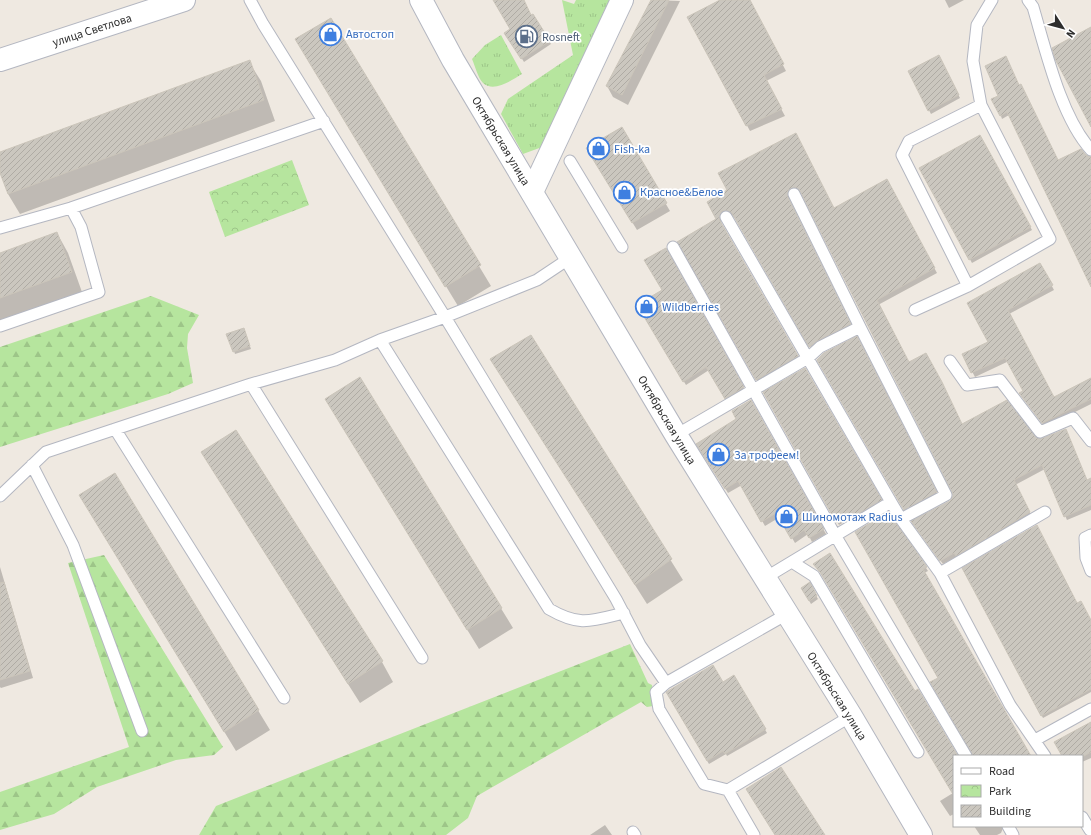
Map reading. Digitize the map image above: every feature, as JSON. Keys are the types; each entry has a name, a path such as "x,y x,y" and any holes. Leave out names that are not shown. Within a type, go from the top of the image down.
{"main road":[{"name":"Октябрьская улица","path":"421,0 453,60 570,258 676,435 850,716 921,835"},
{"path":"532,192 622,0"},
{"name":"улица Светлова","path":"0,60 178,1"}],"lane":[{"path":"250,0 262,24 324,121 445,317 624,613 640,645 666,683"},
{"path":"915,310 968,286 1050,239 981,105 973,61 977,25 992,0"},
{"path":"1028,0 1033,7 1054,77 1080,138 1091,150"},
{"path":"968,286 902,155 909,141 981,105"},
{"path":"0,228 71,208 324,121"},
{"path":"570,161 622,247"},
{"path":"794,194 946,495 901,519"},
{"path":"0,326 100,292 81,227 71,208"},
{"path":"726,217 901,519 940,573 1010,705 1044,755"},
{"path":"673,247 836,535 965,755"},
{"path":"0,496 46,452 251,384 335,360 380,340 445,317 537,280 570,258"},
{"path":"676,435 755,390 808,358 820,348 860,326"},
{"path":"380,340 549,609 566,619 586,622 624,613"},
{"path":"950,361 967,385 1000,380 1040,432 1073,418 1091,442"},
{"path":"251,384 422,658"},
{"path":"115,429 284,698"},
{"path":"32,465 73,545 142,731"},
{"path":"765,578 891,502"},
{"path":"940,573 1045,512"},
{"path":"1091,535 1086,538 1086,558 1091,571"},
{"path":"792,562 814,576 918,752"},
{"path":"787,614 666,683 656,692 659,710 704,784 728,790 850,716"},
{"path":"1035,740 1091,708"},
{"path":"728,790 754,835"},
{"path":"1083,820 1087,831"}],"green space":[{"path":"562,0 574,4 576,0 613,0 542,147 523,154 501,114 508,99 573,55"},
{"path":"501,35 522,74 498,86 487,86 480,78 472,59 485,45"},
{"path":"292,160 309,205 225,237 209,192"},
{"path":"151,296 199,315 188,334 187,348 193,383 168,394 0,447 0,347"},
{"path":"104,555 223,747 214,755 176,760 97,787 54,814 0,830 0,792 129,747 68,563"},
{"path":"630,644 648,683 652,685 653,706 647,707 641,702 477,796 468,818 446,835 199,835 216,806"}],"building":[{"path":"493,0 524,0 531,15 533,14 550,41 521,59 504,33 510,29"},
{"path":"651,0 669,0 622,95 606,86"},
{"path":"720,0 750,0 784,64 764,75 782,109 746,126 687,17"},
{"path":"331,18 481,265 445,287 295,39"},
{"path":"1091,27 1091,127 1055,59 1052,48"},
{"path":"939,55 959,95 928,111 908,71"},
{"path":"1006,56 1019,85 1021,84 1058,160 1081,149 1086,155 1091,157 1091,287 1007,112 1000,116 991,99 998,96 985,66"},
{"path":"250,60 264,100 8,194 0,173 0,152"},
{"path":"622,127 667,203 632,223 586,148"},
{"path":"796,133 834,208 887,179 935,268 877,300 909,362 926,353 962,424 1007,400 1037,438 1043,438 1066,429 1087,480 1091,478 1091,505 1064,517 1042,465 1014,480 1030,512 956,556 954,553 940,561 911,521 950,501 953,496 952,492 800,191 795,187 788,190 788,197 851,324 817,341 809,347 732,213 726,210 722,211 719,217 720,221 798,356 756,380 677,242 716,219 707,202 727,190 718,173"},
{"path":"980,135 1031,227 969,260 919,168"},
{"path":"57,232 72,272 0,298 0,253"},
{"path":"666,248 744,387 725,399 706,367 683,382 637,305 662,290 644,260"},
{"path":"1040,263 1053,285 1008,310 1054,397 1091,378 1091,399 1042,423 1019,393 1023,391 1005,358 971,373 962,354 988,342 967,303"},
{"path":"244,328 250,346 233,352 226,334"},
{"path":"531,335 672,559 635,585 490,359"},
{"path":"857,336 937,492 904,510 817,360 824,353"},
{"path":"805,368 882,500 848,520 846,517 836,522 763,392"},
{"path":"360,377 502,608 467,630 325,399"},
{"path":"751,400 824,529 809,538 804,530 791,539 776,513 761,522 738,481 725,489 696,444 736,419 732,411"},
{"path":"236,430 383,661 348,684 201,452"},
{"path":"115,473 259,710 224,732 79,495"},
{"path":"889,512 927,567 923,569 1030,755 972,755 930,682 938,678 855,532"},
{"path":"1037,525 1077,603 1081,601 1091,620 1091,689 1041,716 962,568"},
{"path":"830,553 915,691 918,689 957,755 953,755 953,794 820,572 813,564"},
{"path":"4,582 30,671 0,680 0,583"},
{"path":"810,582 817,596 809,601 801,588"},
{"path":"713,665 723,682 734,675 766,729 725,754 723,751 707,761 666,692"},
{"path":"1091,722 1091,752 1084,756 1061,755 1054,742"},
{"path":"781,767 825,835 775,835 746,789"}],"place":[{"name":"Автостоп","path":"331,34"},
{"name":"Rosneft","path":"527,37"},
{"name":"Fish-ka","path":"599,149"},
{"name":"Красное&Белое","path":"625,192"},
{"name":"Wildberries","path":"646,307"},
{"name":"За трофеем!","path":"718,455"},
{"name":"Шиномотаж Radius","path":"787,517"}]}
